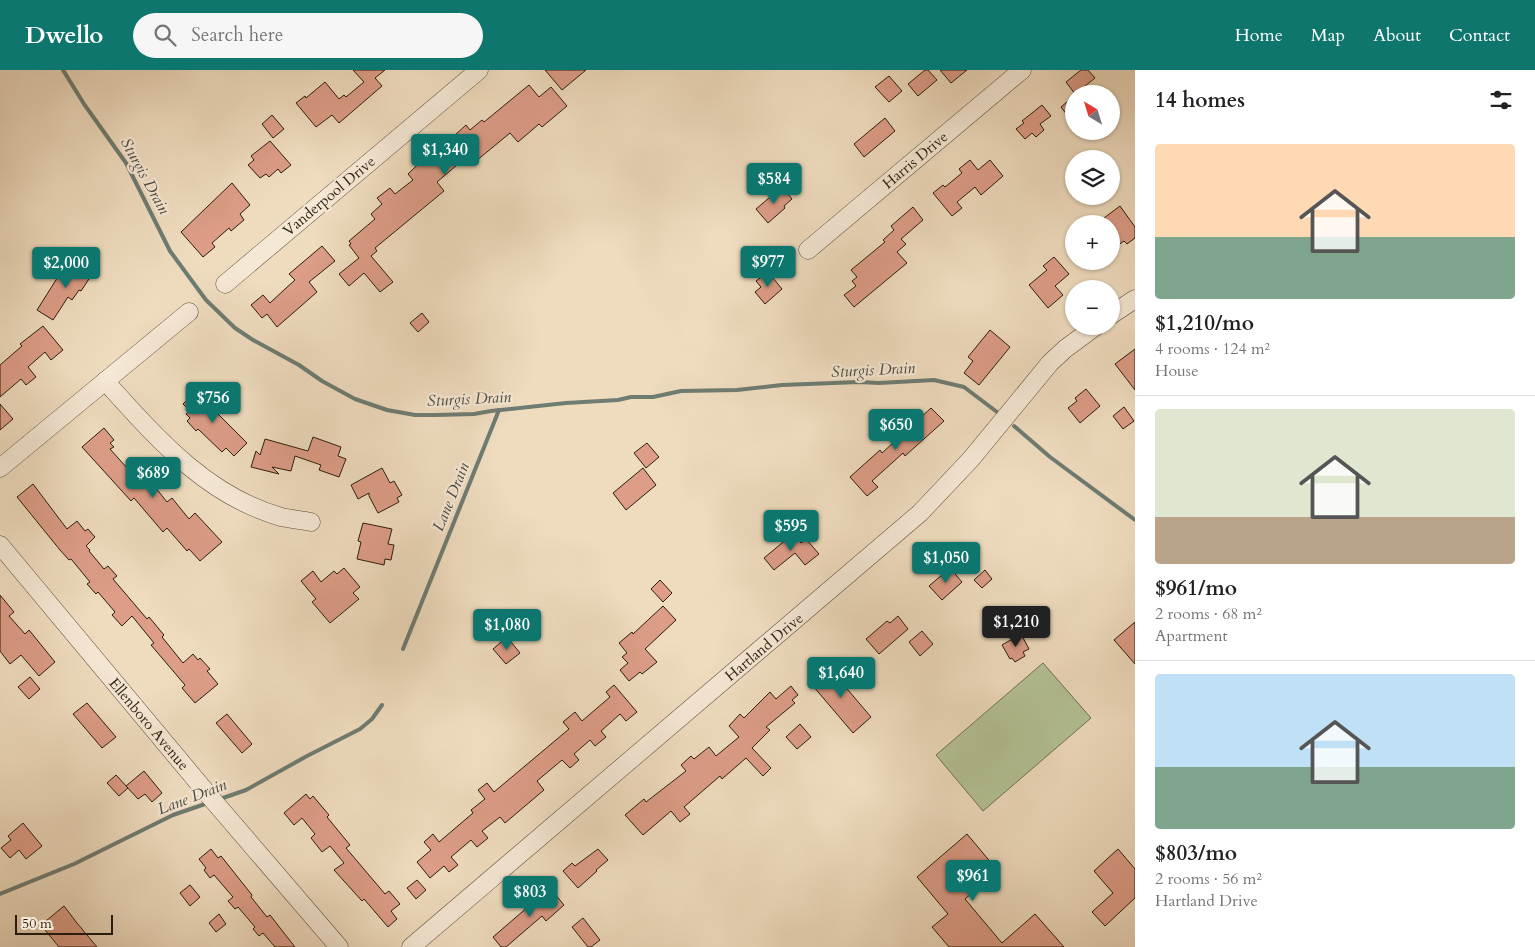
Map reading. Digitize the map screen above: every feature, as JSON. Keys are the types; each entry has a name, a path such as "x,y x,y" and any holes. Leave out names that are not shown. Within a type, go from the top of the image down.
{"street":[{"name":"Vanderpool Drive","path":"224,284 479,70"},
{"name":"Harris Drive","path":"808,250 1022,70"},
{"path":"1120,309 1135,299"},
{"path":"0,468 189,312"},
{"name":"Hartland Drive","path":"411,947 920,513 971,459 1050,364 1065,349 1084,335"},
{"path":"104,381 173,453 204,480 246,504 282,517 311,522"},
{"name":"Ellenboro Avenue","path":"0,545 226,816 339,947"}],"green space":[{"path":"1043,663 1091,718 983,811 936,755"}],"building":[{"path":"353,70 385,70 375,78 382,86 339,123 332,115 316,127 296,103 305,96 306,98 325,82 339,99 344,95 346,97 364,82"},
{"path":"545,70 586,70 562,90"},
{"path":"925,70 928,70 937,80 918,96 908,84"},
{"path":"940,70 967,70 951,83"},
{"path":"1081,70 1088,70 1095,78 1086,85 1068,85 1066,82"},
{"path":"889,76 902,91 889,102 875,87"},
{"path":"529,85 539,97 551,87 567,106 542,127 539,124 518,142 510,133 476,161 470,154 437,182 444,191 375,248 377,251 371,256 393,282 380,292 364,273 349,286 339,274 359,258 349,245 351,244 349,241 375,219 371,214 382,204 377,198 390,188 395,194 413,180 408,174 435,148 439,153 457,138 455,135 466,125 470,130 482,120 484,122"},
{"path":"1065,104 1065,112 1061,107"},
{"path":"1042,105 1051,116 1040,124 1044,130 1036,137 1032,133 1025,139 1016,129 1024,123 1022,121"},
{"path":"272,115 284,129 273,138 262,124"},
{"path":"885,118 895,131 864,157 854,144"},
{"path":"270,141 291,165 281,173 278,169 269,177 266,174 260,178 248,165 254,160 251,156"},
{"path":"970,160 978,170 990,160 1003,176 981,195 975,187 957,202 962,208 952,216 933,193 943,185 945,187 962,173 959,169"},
{"path":"232,183 250,205 240,214 244,220 231,231 229,228 212,243 215,247 203,257 181,232"},
{"path":"782,187 792,199 768,223 756,209"},
{"path":"1120,206 1135,227 1135,238 1127,244 1124,241 1120,244 1120,215 1108,215"},
{"path":"913,207 923,220 901,239 906,244 897,252 907,263 854,307 844,295 856,286 852,281 857,277 851,270 885,242 883,240 894,230 891,226"},
{"path":"322,246 335,261 309,282 317,292 277,327 267,314 262,318 251,305 263,295 270,303 295,280 289,274"},
{"path":"1054,257 1069,274 1055,286 1063,295 1048,308 1029,285 1047,270 1043,266"},
{"path":"83,258 97,267 81,291 79,290 72,300 68,297 53,320 37,310 61,272 65,274 67,271 72,275"},
{"path":"768,272 782,289 765,304 755,292 761,287 756,281"},
{"path":"422,313 429,322 418,332 410,323"},
{"path":"43,326 63,350 51,360 45,352 28,367 36,377 26,385 21,379 0,397 0,365 22,346 20,344"},
{"path":"990,330 1010,347 979,385 964,373 973,361 968,357"},
{"path":"1135,349 1135,390 1115,364"},
{"path":"1086,389 1100,406 1080,423 1068,408 1077,401 1075,398"},
{"path":"198,390 218,411 216,412 247,443 234,456 226,448 222,452 198,429 196,431 187,421 190,418 186,414 190,411 183,404"},
{"path":"0,404 13,419 0,430"},
{"path":"1124,407 1134,421 1123,429 1113,416"},
{"path":"931,408 944,421 905,456 903,453 872,481 878,487 867,496 850,477 880,450 882,453"},
{"path":"104,428 114,440 110,443 114,447 110,449 128,469 130,468 135,473 140,468 167,502 172,498 189,519 195,513 222,542 200,561 189,549 187,551 167,528 163,532 134,498 131,501 82,447"},
{"path":"313,437 341,447 338,456 346,459 339,477 319,470 321,465 295,456 291,471 272,467 279,474 251,467 256,451 260,455 265,439 308,451"},
{"path":"647,443 659,457 646,468 634,453"},
{"path":"382,468 390,483 394,481 402,495 397,498 399,502 378,513 369,493 358,499 351,485"},
{"path":"643,468 656,485 626,510 613,493"},
{"path":"33,484 67,529 77,521 85,531 88,529 95,537 86,546 89,551 104,569 108,566 117,576 113,579 147,619 149,617 164,635 162,637 183,663 193,654 198,660 200,658 210,669 207,671 218,684 195,703 182,688 185,685 151,645 154,643 132,616 122,626 112,615 115,612 98,592 96,594 87,584 90,582 71,559 69,560 60,550 17,497"},
{"path":"363,523 392,529 388,544 394,545 391,560 385,559 384,565 357,559 361,542 358,541"},
{"path":"794,533 801,543 806,539 819,554 805,565 795,553 774,570 764,558"},
{"path":"344,568 360,587 353,593 359,599 330,623 312,602 316,599 301,581 313,571 321,582 334,571 337,574"},
{"path":"950,568 962,582 942,600 929,586"},
{"path":"985,570 992,579 982,588 974,580"},
{"path":"660,580 672,593 663,602 651,589"},
{"path":"0,595 14,612 9,616 25,634 29,630 55,662 39,676 21,655 10,664 0,651"},
{"path":"663,606 676,620 645,649 657,662 642,674 640,672 629,681 620,670 628,663 622,657 627,653 619,643 632,632 633,634"},
{"path":"898,616 908,629 879,654 866,639 887,621 890,623"},
{"path":"1135,622 1135,664 1114,640"},
{"path":"922,631 933,644 920,656 909,642"},
{"path":"1021,634 1029,649 1023,652 1025,656 1015,662 1012,658 1010,659 1002,645"},
{"path":"507,637 520,653 506,664 493,649"},
{"path":"836,666 847,679 842,683 871,717 853,733 813,686 815,684 813,682 821,675 823,677"},
{"path":"30,677 40,689 29,699 18,687"},
{"path":"614,685 637,712 626,721 620,714 601,731 606,737 595,746 590,740 574,754 579,760 570,768 562,760 537,781 544,790 505,823 500,817 482,831 488,838 477,847 471,840 451,857 458,865 449,872 444,866 430,878 417,862 431,850 424,842 433,834 439,842 473,813 471,810 485,799 478,790 487,783 494,792 569,729 563,722 575,712 582,721 610,697 606,692"},
{"path":"791,686 798,695 792,700 795,703 766,727 770,730 752,748 771,768 763,776 746,758 722,779 720,776 684,807 690,814 680,822 671,811 643,835 625,815 644,799 646,802 686,771 681,765 691,756 694,759 709,747 716,756 739,737 729,726 740,714 744,718 770,692 776,699"},
{"path":"87,703 116,737 102,748 73,714"},
{"path":"227,714 252,744 242,753 216,723"},
{"path":"800,724 811,737 797,749 786,737"},
{"path":"144,771 162,793 152,802 145,794 138,799 126,786"},
{"path":"116,775 128,788 119,796 107,783"},
{"path":"306,794 310,799 313,796 329,815 327,817 350,845 346,848 385,894 389,891 400,904 391,911 397,919 388,927 364,899 362,901 334,870 344,863 330,846 322,852 311,838 315,834 302,818 294,825 284,813"},
{"path":"23,823 42,846 26,859 19,850 10,858 1,848 11,840 8,836"},
{"path":"967,834 998,871 965,899 1002,943 1035,914 1064,947 949,947 932,927 948,914 917,877"},
{"path":"211,849 218,858 221,856 267,917 270,915 295,947 275,947 263,933 259,936 253,929 255,927 238,907 235,909 228,901 233,897 214,875 210,878 204,870 206,868 199,859"},
{"path":"598,849 608,860 578,888 563,871 572,863 575,866"},
{"path":"1118,849 1135,869 1135,898 1105,926 1092,912 1113,893 1094,871"},
{"path":"417,880 426,890 416,899 407,888"},
{"path":"190,885 200,897 190,906 180,893"},
{"path":"550,888 564,905 546,921 542,916 506,947 501,947 493,937"},
{"path":"64,906 97,947 59,947 41,925"},
{"path":"219,914 226,924 216,932 209,923"},
{"path":"583,918 600,940 591,947 588,947 572,927"}],"waterway":[{"name":"Sturgis Drain","path":"63,70 84,104 126,163 170,251 206,300 235,328 253,340 355,399 387,410 415,415 474,414 566,403 618,400 631,397 653,397 681,391 737,390 782,385 934,380 964,387 997,412"},
{"name":"Lane Drain","path":"403,649 499,410"},
{"name":"Sturgis Drain","path":"1014,426 1050,457 1135,520"},
{"name":"Lane Drain","path":"220,799 246,790 360,729 372,719 382,705"},
{"name":"Lane Drain","path":"0,894 74,864 173,815 208,803"}]}
